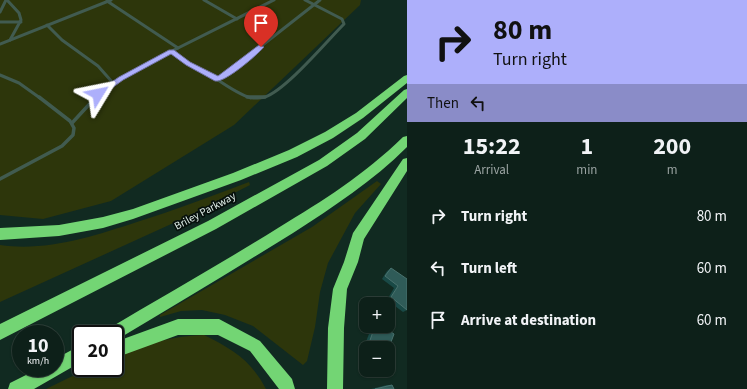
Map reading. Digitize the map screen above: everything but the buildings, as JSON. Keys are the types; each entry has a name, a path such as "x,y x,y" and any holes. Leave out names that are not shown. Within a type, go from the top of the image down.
{"highway":[{"path":"0,234 28,234 72,230 117,219 232,179 273,163 329,135 374,104 407,78"},
{"name":"Briley Parkway","path":"0,332 212,225 323,164 361,136 407,92"},
{"path":"124,327 243,257 349,190 390,157 407,140"},
{"path":"334,389 336,328 340,289 351,262 358,237 407,162"},
{"path":"124,347 178,327 219,327 255,346 286,385 287,389"},
{"path":"33,381 72,358"},
{"path":"16,389 72,366"}],"lane":[{"path":"0,12 6,0 19,13 21,22 10,40"},
{"path":"0,44 108,0 178,48"},
{"path":"204,0 237,19"},
{"path":"72,123 90,101 113,84 178,48 274,0"},
{"path":"172,52 188,64 244,96 251,98 265,97 281,87 303,67 344,24 342,19 305,0"},
{"path":"218,80 320,0"},
{"path":"0,22 21,22"},
{"path":"47,25 62,40 98,66 113,84"},
{"path":"0,75 17,81 72,123 74,132 68,142 0,179"}],"green space":[{"path":"0,0 361,0 360,5 234,125 111,201 43,219 0,215"},
{"path":"377,181 381,184 355,213 328,263 320,292 315,327 307,361 303,365 253,326 225,315 202,310 181,311 160,317 160,315 312,227"},
{"path":"249,182 250,185 191,215 0,302 0,245 17,247 35,246 87,237 165,213"},
{"path":"204,335 240,356 254,370 266,389 46,389 72,376 124,377 124,353 158,341"}],"route":[{"path":"98,94 121,78 172,52 188,64 218,80 261,47"}]}
